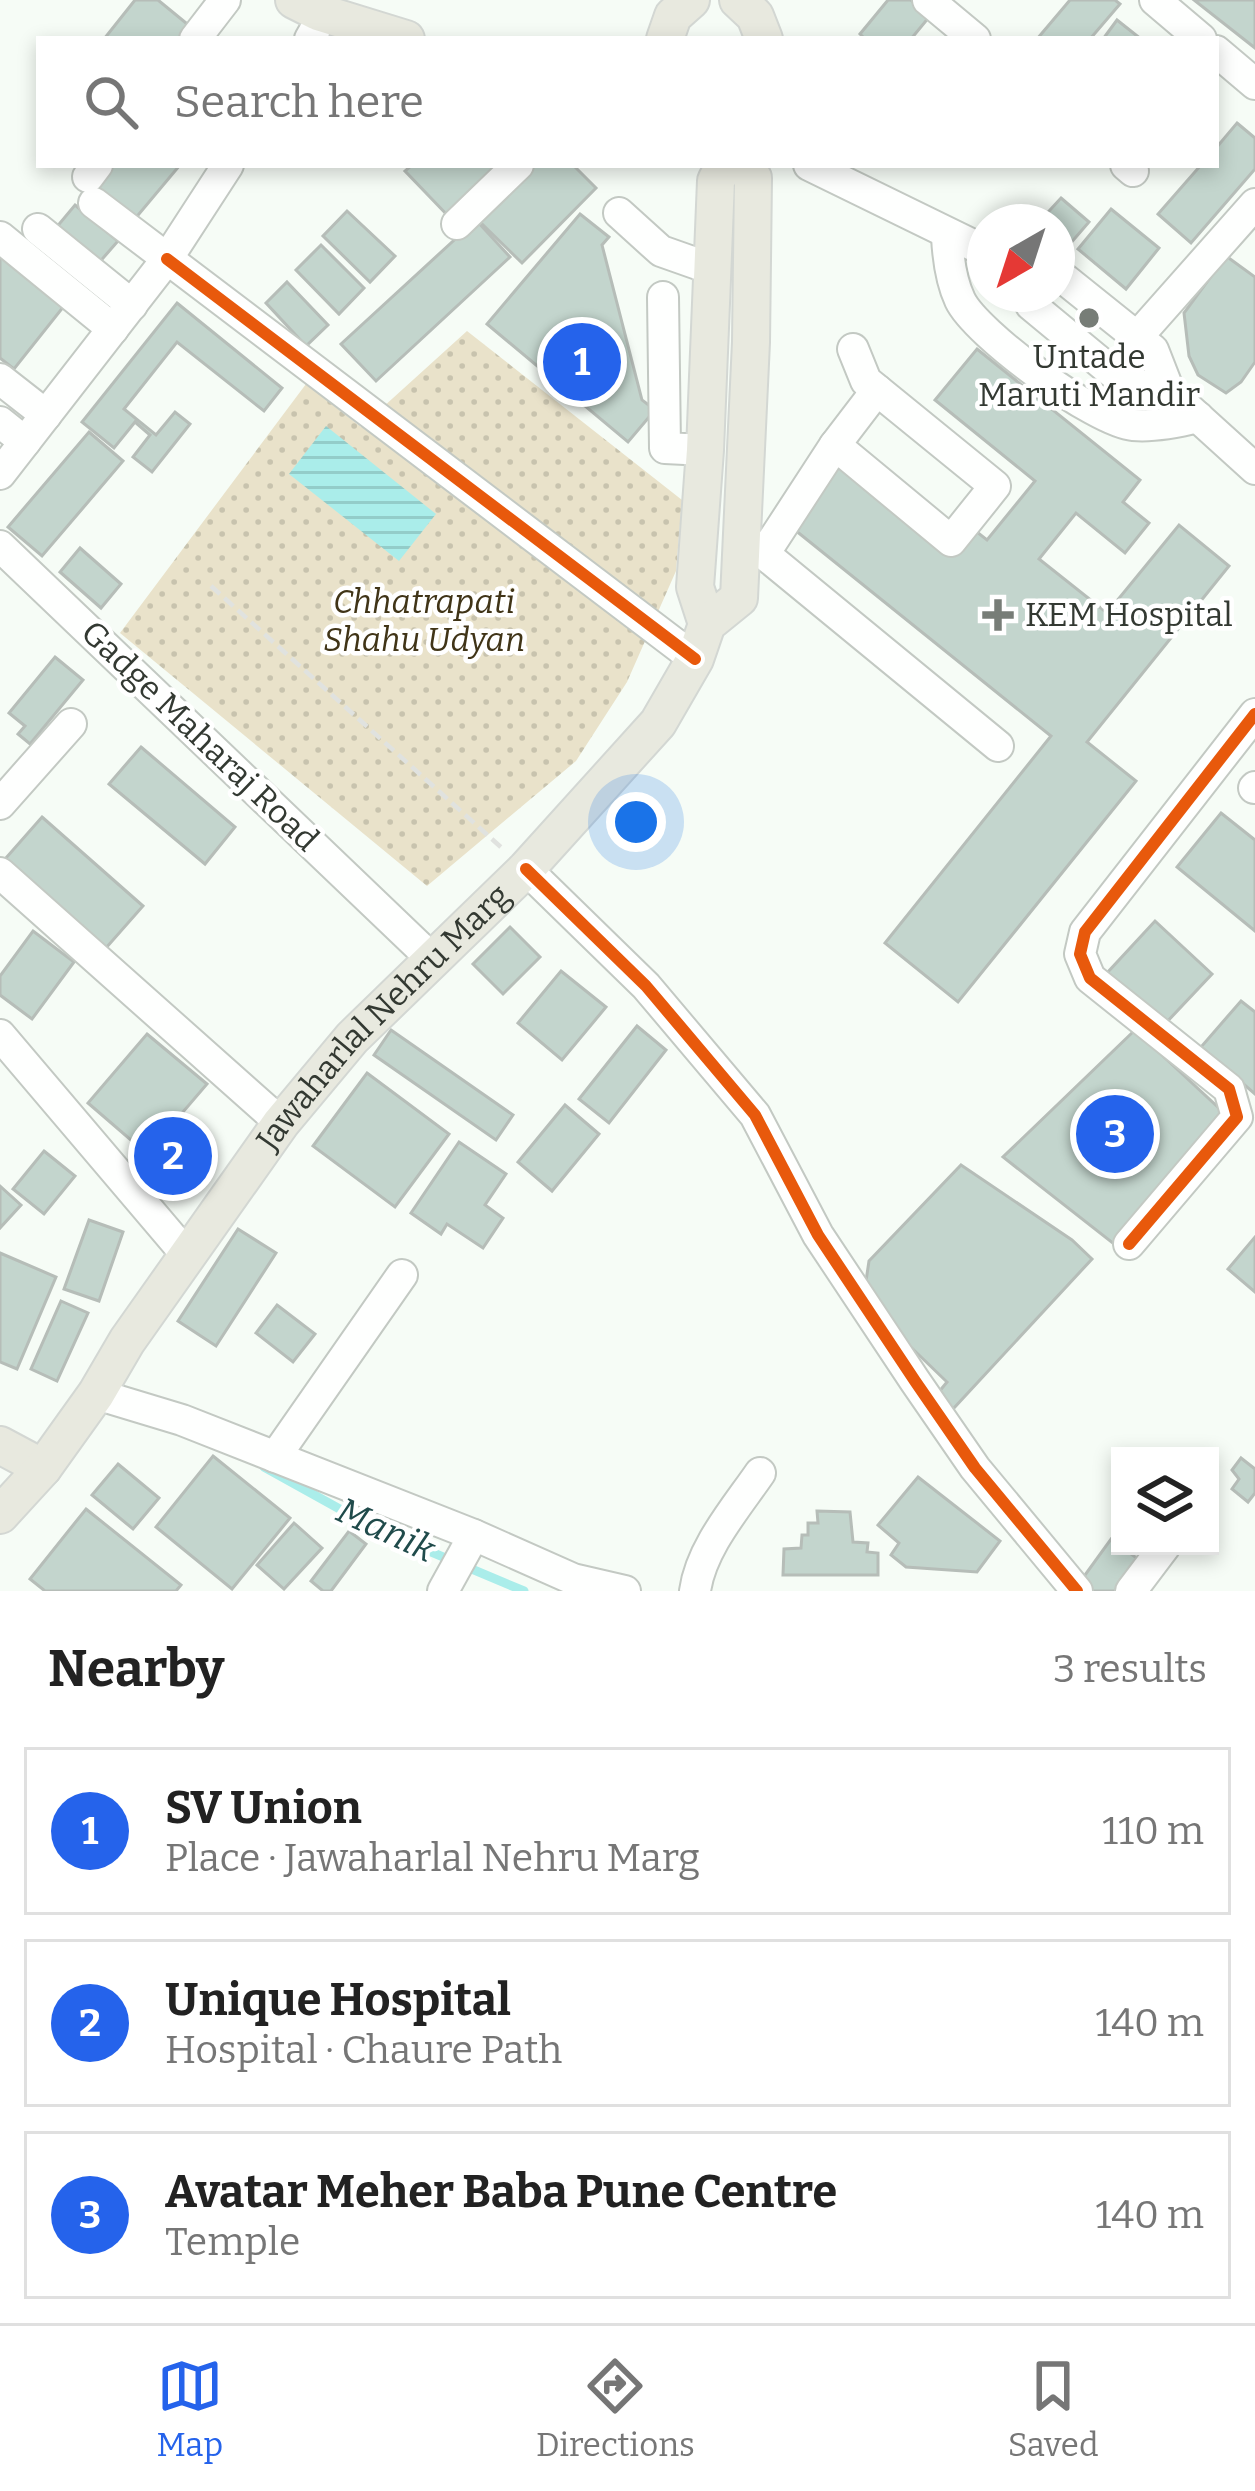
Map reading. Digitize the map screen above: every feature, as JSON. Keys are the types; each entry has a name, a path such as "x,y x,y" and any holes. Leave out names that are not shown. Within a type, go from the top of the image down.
{"main road":[{"path":"265,0 320,36"},
{"path":"294,0 318,13 396,36"},
{"path":"701,642 695,587 710,268 716,181 722,168"},
{"name":"Jawaharlal Nehru Marg","path":"0,1514 43,1468 186,1254 281,1123 352,1037 415,942 526,869 658,722 701,642 739,598 753,545 753,178 745,168"},
{"path":"0,1445 43,1468"}],"street":[{"path":"197,36 225,0"},
{"path":"928,0 971,36"},
{"path":"1155,0 1198,36"},
{"path":"1219,54 1255,84"},
{"path":"0,474 167,259 226,168"},
{"path":"457,224 515,168"},
{"path":"815,168 967,244"},
{"path":"93,181 167,259 701,642"},
{"path":"1138,336 1243,239 1255,204"},
{"path":"619,213 669,254 710,268"},
{"path":"38,230 123,317"},
{"path":"947,236 960,301 980,328 1083,405 1129,425 1198,417"},
{"path":"0,237 123,317"},
{"path":"1075,287 1153,350 1169,391 1255,469"},
{"path":"663,297 665,448 705,450"},
{"path":"1039,312 1124,382 1169,391"},
{"path":"835,445 951,542 994,485 866,381 853,349"},
{"path":"0,379 46,415"},
{"path":"877,390 753,545 998,746"},
{"path":"0,422 25,442"},
{"name":"Gadge Maharaj Road","path":"0,546 415,942"},
{"path":"1129,1244 1237,1117 1236,1104 1228,1089 1090,978 1081,954 1085,932 1255,714"},
{"path":"0,804 71,724"},
{"path":"526,869 646,986 755,1115 818,1235 915,1381 975,1468 1077,1591"},
{"path":"0,873 281,1123"},
{"path":"0,1035 186,1254"},
{"path":"275,1457 402,1275"},
{"path":"96,1394 152,1409 275,1457 459,1562 625,1591"},
{"path":"695,1591 712,1544 760,1473"},
{"path":"1131,1591 1158,1555"}],"path":[{"path":"211,586 526,869"}],"green space":[{"name":"Chhatrapati Shahu Udyan","path":"467,331 682,500 676,571 627,682 576,761 427,886 120,633 306,384 361,427"}],"water":[{"path":"326,426 436,514 399,561 289,474"}],"building":[{"path":"135,0 158,0 197,32 194,36 106,36"},
{"path":"888,0 911,0 930,16 913,36 860,34"},
{"path":"1070,0 1120,4 1093,36 1040,36"},
{"path":"1194,0 1255,0 1255,48"},
{"path":"1117,20 1137,36 1105,36"},
{"path":"1237,123 1255,138 1255,169 1191,243 1158,214 1198,168 1219,168 1219,144"},
{"path":"109,168 177,168 134,220 93,187"},
{"path":"408,168 503,168 450,218 405,171"},
{"path":"530,168 576,168 596,188 522,263 478,220"},
{"path":"75,205 118,241 97,265 55,229"},
{"path":"1111,209 1159,248 1126,289 1078,249"},
{"path":"1075,210 1089,222 1075,238"},
{"path":"347,211 395,256 370,282 323,236"},
{"path":"580,214 609,237 602,245 642,400 655,410 628,442 487,324"},
{"path":"476,220 510,257 376,381 341,344"},
{"path":"321,245 364,288 339,314 296,270"},
{"path":"0,247 68,301 14,369 0,358"},
{"path":"1226,256 1255,277 1255,362 1226,393 1198,375 1189,356 1184,313"},
{"path":"287,282 328,325 306,346 266,303"},
{"path":"177,303 282,388 264,411 177,342 124,409 156,435 175,412 190,424 152,472 133,457 150,435 135,422 114,448 82,422"},
{"path":"977,349 1140,480 1123,502 1149,523 1125,553 1076,513 1039,559 1107,613 1179,525 1229,566 1087,742 1136,781 958,1002 885,943 1051,736 785,522 834,461 950,555 972,528 987,540 1035,481 935,400"},
{"path":"89,432 123,461 42,556 8,527"},
{"path":"80,548 121,584 101,608 60,572"},
{"path":"55,657 83,680 30,744 18,734 25,726 9,713"},
{"path":"141,747 235,827 205,864 109,784"},
{"path":"1221,813 1255,840 1255,931 1177,867"},
{"path":"42,817 143,906 106,948 5,859"},
{"path":"1155,921 1212,974 1164,1025 1107,973"},
{"path":"510,927 540,957 503,994 473,964"},
{"path":"33,931 74,962 32,1019 0,995 0,976"},
{"path":"561,971 606,1007 562,1060 518,1023"},
{"path":"1241,1001 1255,1012 1255,1094 1201,1047"},
{"path":"637,1026 666,1050 609,1123 579,1099"},
{"path":"391,1030 513,1115 496,1140 374,1055"},
{"path":"1135,1030 1222,1111 1114,1244 1003,1157"},
{"path":"147,1034 207,1084 147,1154 88,1103"},
{"path":"367,1073 449,1134 395,1207 313,1146"},
{"path":"565,1105 599,1134 552,1191 518,1162"},
{"path":"459,1142 506,1174 485,1205 503,1218 483,1248 447,1224 441,1234 411,1213"},
{"path":"44,1151 75,1176 44,1214 13,1189"},
{"path":"961,1165 1072,1240 1092,1259 953,1409 938,1393 947,1382 863,1301 869,1261"},
{"path":"0,1186 21,1205 0,1228"},
{"path":"89,1220 123,1232 99,1301 64,1289"},
{"path":"238,1229 276,1253 216,1346 178,1321"},
{"path":"1255,1237 1255,1292 1228,1269"},
{"path":"0,1253 56,1277 17,1369 0,1362"},
{"path":"61,1301 88,1313 57,1381 31,1369"},
{"path":"277,1305 315,1334 293,1362 256,1333"},
{"path":"213,1456 290,1518 232,1589 156,1527"},
{"path":"1241,1458 1255,1469 1255,1493 1248,1502 1232,1489 1239,1479 1232,1470"},
{"path":"118,1464 159,1498 133,1529 92,1495"},
{"path":"918,1477 1000,1541 977,1572 906,1567 891,1555 899,1543 878,1525"},
{"path":"86,1509 181,1585 176,1591 45,1591 30,1579"},
{"path":"817,1511 850,1512 853,1542 868,1543 867,1552 878,1553 878,1575 783,1575 784,1549 801,1548 808,1523 818,1523"},
{"path":"294,1523 322,1548 284,1589 257,1565"},
{"path":"349,1531 366,1544 331,1591 323,1591 311,1581"},
{"path":"1111,1539 1111,1555 1133,1555 1142,1562 1121,1591 1083,1591 1077,1586"}],"waterway":[{"name":"Manik","path":"264,1467 372,1527 524,1591"}],"cycle path":[{"path":"167,259 695,659"},
{"path":"1129,1244 1237,1117 1229,1089 1090,978 1080,954 1085,932 1255,714"},
{"path":"526,869 646,986 755,1115 818,1235 915,1381 975,1468 1077,1591"}],"place":[{"name":"Untade Maruti Mandir","path":"1089,318"},
{"name":"SV Union","path":"582,362"},
{"name":"KEM Hospital","path":"998,615"},
{"name":"Avatar Meher Baba Pune Centre","path":"1115,1134"},
{"name":"Unique Hospital","path":"173,1156"}]}
